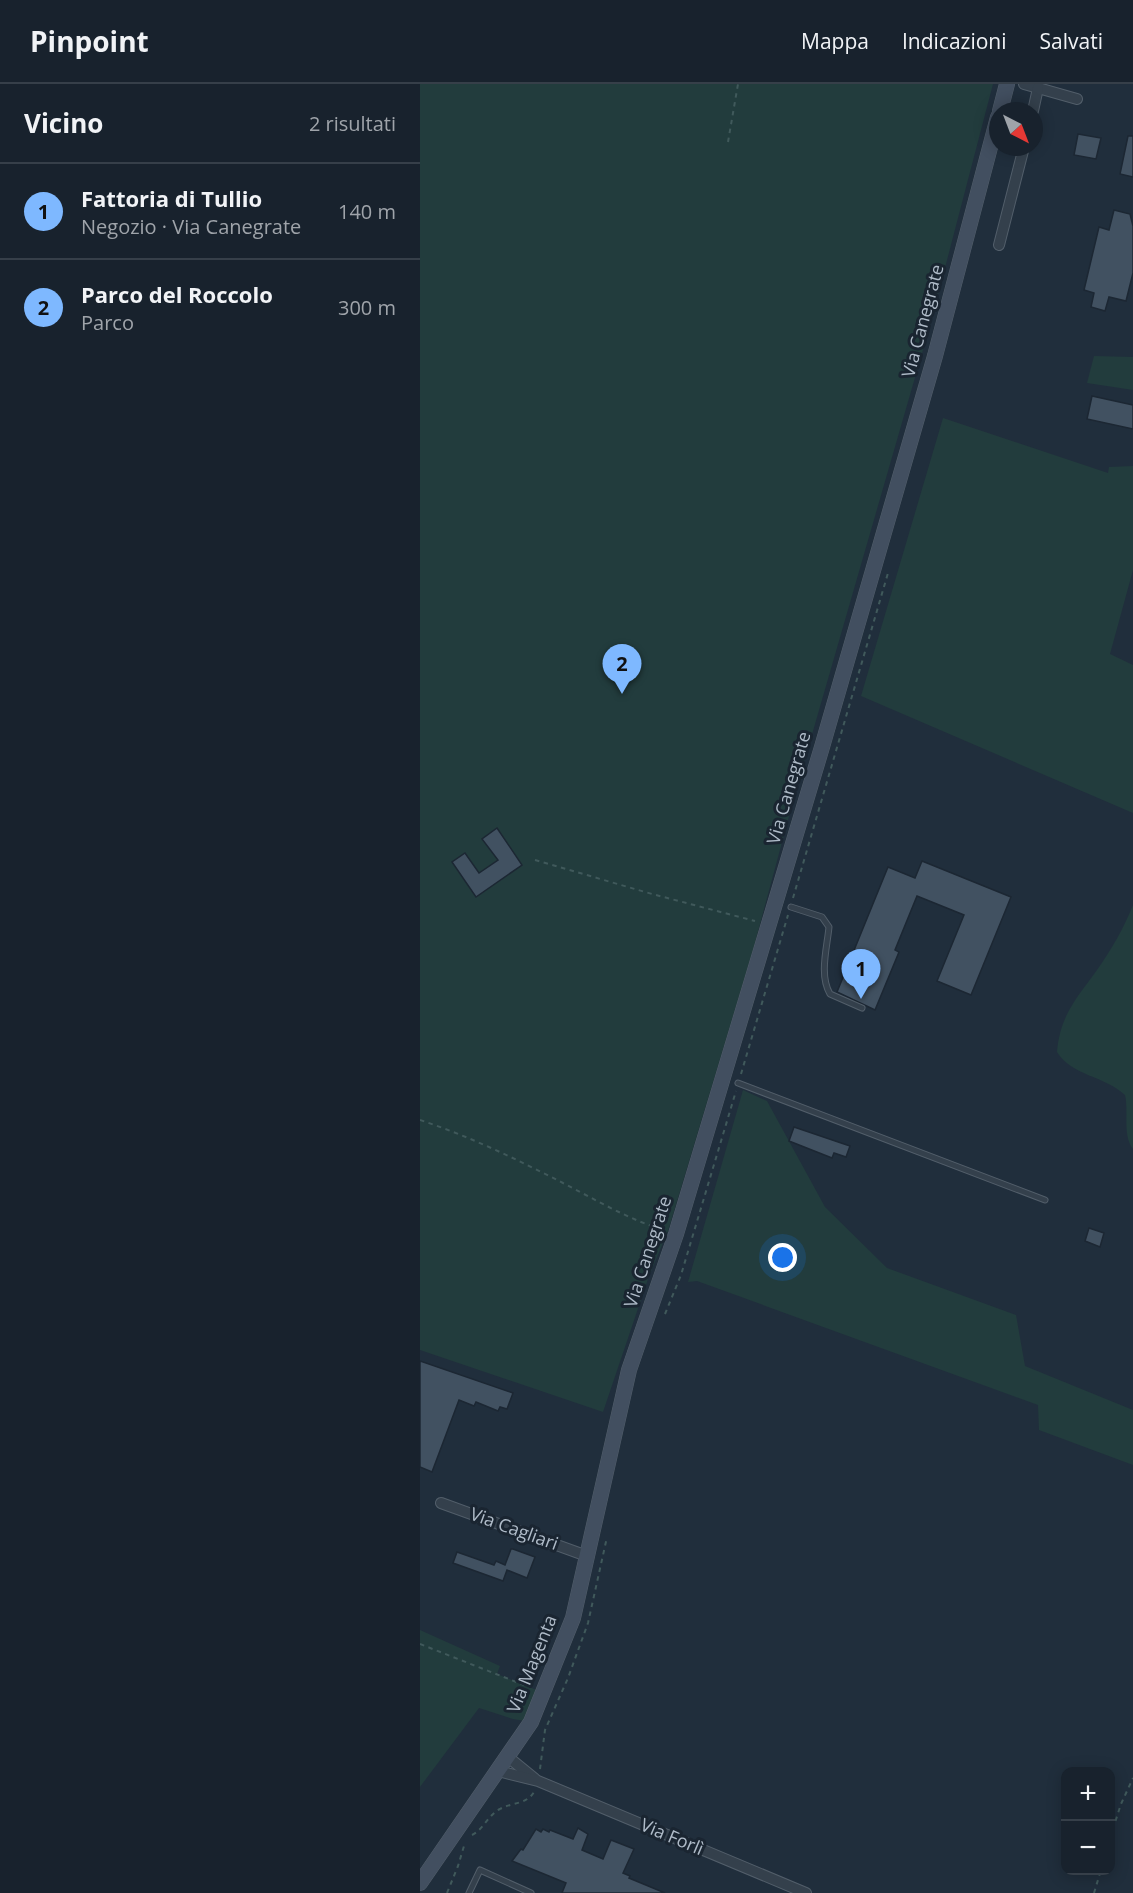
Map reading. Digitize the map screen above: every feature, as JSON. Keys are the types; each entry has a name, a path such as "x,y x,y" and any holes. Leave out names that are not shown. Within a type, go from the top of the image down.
{"street":[{"path":"1002,102 1007,84"},
{"path":"1024,84 1077,99"},
{"path":"1035,102 1038,88"},
{"name":"Via Canegrate","path":"607,1466 629,1370 676,1234 769,924 935,356 989,151"},
{"path":"999,245 1022,156"},
{"name":"Via Magenta","path":"420,1883 531,1722 573,1618 607,1466"},
{"name":"Via Cagliari","path":"441,1503 587,1556"},
{"name":"Via Forlì","path":"508,1757 538,1781"},
{"name":"Via Forlì","path":"498,1771 538,1781 806,1893"}],"lane":[{"path":"791,907 822,917 829,927 824,980 827,990 830,994 862,1008"},
{"path":"738,1083 1045,1200"},
{"path":"469,1893 480,1870 531,1893"}],"path":[{"path":"728,142 738,84"},
{"path":"535,860 652,894 769,924"},
{"path":"420,1120 493,1150 638,1222 676,1234"},
{"path":"420,1644 544,1693"},
{"path":"1115,1823 1133,1778"},
{"path":"468,1836 481,1828 490,1815 501,1808 533,1795 538,1781"},
{"path":"447,1893 459,1866 465,1842"},
{"path":"1094,1893 1099,1875"}],"green space":[{"path":"420,84 993,84 929,329 798,783 753,950 668,1231 649,1276 603,1412 420,1350"},
{"path":"1094,356 1133,357 1133,390 1087,383"},
{"path":"943,418 1108,473 1109,467 1133,466 1133,570 1110,654 1133,665 1133,813 861,696"},
{"path":"1133,905 1133,1149 1128,1137 1125,1095 1071,1066 1057,1052 1066,1017 1076,998 1112,947"},
{"path":"743,1090 767,1101 825,1207 887,1268 1016,1315 1025,1366 1133,1410 1133,1465 1039,1430 1038,1405 697,1281 688,1282"},
{"path":"420,1630 500,1666 497,1674 544,1693 531,1722 479,1708 420,1787"}],"building":[{"path":"1078,134 1101,138 1096,159 1074,155"},
{"path":"1128,136 1133,136 1133,177 1120,174"},
{"path":"1114,210 1130,214 1133,226 1133,273 1126,301 1109,297 1105,311 1091,307 1094,293 1084,290 1099,227 1109,230"},
{"path":"1092,396 1133,405 1133,429 1087,419"},
{"path":"497,828 522,865 476,897 452,862 465,853 479,873 498,860 482,839"},
{"path":"922,861 1011,897 971,995 937,981 964,915 917,896 895,950 899,952 875,1010 837,992 888,867 915,878"},
{"path":"794,1127 850,1146 846,1157 834,1153 832,1158 789,1141"},
{"path":"1089,1228 1104,1233 1100,1247 1085,1241"},
{"path":"420,1361 513,1393 507,1409 500,1407 498,1411 476,1402 474,1406 459,1400 432,1472 420,1467"},
{"path":"511,1549 535,1557 527,1578 507,1570 503,1581 453,1563 457,1552 494,1565 496,1561 505,1565"},
{"path":"578,1828 588,1834 582,1850 603,1859 611,1840 634,1849 623,1873 630,1876 629,1878 665,1893 562,1893 566,1883 512,1861 521,1849 523,1850 536,1829 541,1832 543,1829 549,1832 550,1830 573,1839"}],"place":[{"name":"Parco del Roccolo","path":"622,694"},
{"name":"Fattoria di Tullio","path":"861,999"}]}
